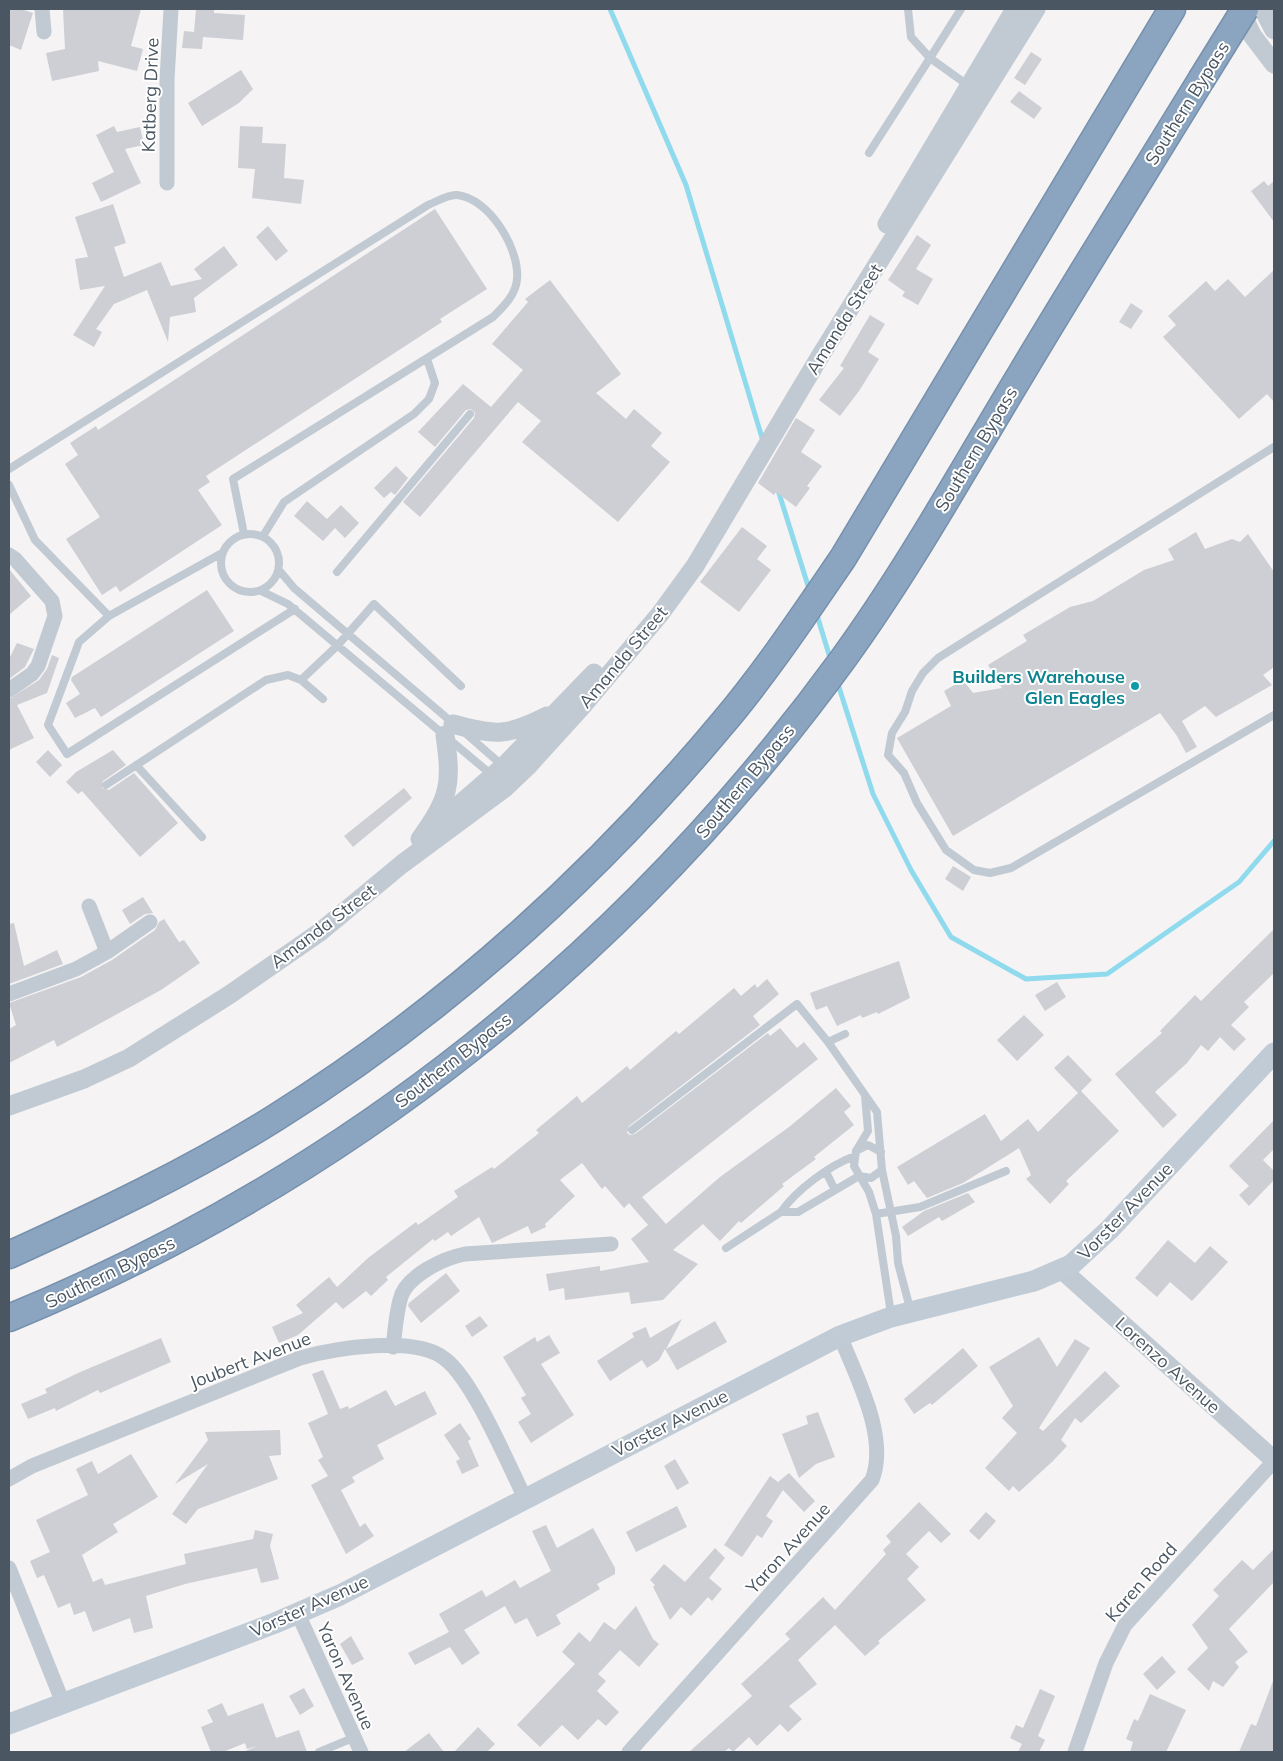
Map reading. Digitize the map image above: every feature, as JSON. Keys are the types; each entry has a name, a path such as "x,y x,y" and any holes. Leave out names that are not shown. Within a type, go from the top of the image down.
{"highway":[{"path":"9,1255 71,1227 176,1175 272,1120 318,1090 424,1013 498,954 588,870 644,813 723,723 786,641 843,558 1172,9"},
{"name":"Southern Bypass","path":"9,1318 144,1257 214,1220 321,1156 384,1114 467,1053 578,959 694,843 768,756 845,657 922,541 1021,372 1245,9"}],"main road":[{"name":"Vorster Avenue","path":"9,1724 298,1614 340,1595 840,1336 901,1315 1034,1281 1062,1270 1098,1242 1274,1053"}],"street":[{"path":"42,9 44,32"},
{"name":"Katberg Drive","path":"167,183 171,9"},
{"name":"Amanda Street","path":"9,1106 84,1079 128,1058 172,1032 320,932 505,777 585,704 660,614 695,566 976,90 1015,9"},
{"name":"Amanda Street","path":"9,1096 80,1071 163,1028 304,934 420,839 505,777 622,640 687,556 976,90 1036,9"},
{"path":"1240,9 1252,34 1274,64"},
{"path":"1263,9 1274,30"},
{"path":"9,555 15,559 52,601 55,616 38,666 32,674 9,690"},
{"path":"420,839 440,810 448,788 449,729 511,732 562,708"},
{"path":"89,906 107,952"},
{"path":"9,994 76,969 107,952 150,922"},
{"path":"393,1347 400,1298 418,1276 437,1264 452,1257 465,1254 611,1244"},
{"name":"Lorenzo Avenue","path":"1062,1270 1274,1461"},
{"name":"Yaron Avenue","path":"629,1752 872,1480 878,1456 874,1431 862,1391 840,1336"},
{"name":"Joubert Avenue","path":"9,1479 41,1463 300,1358 332,1350 393,1347 426,1349 445,1358 454,1367 476,1402 525,1498"},
{"name":"Karen Road","path":"1075,1752 1106,1663 1125,1625 1274,1461"},
{"path":"9,1568 63,1703"},
{"name":"Yaron Avenue","path":"298,1614 361,1752"}],"lane":[{"path":"908,9 911,37 930,58 976,90"},
{"path":"870,153 961,9"},
{"path":"9,469 428,205 454,195 466,197 485,209 512,247 517,280 510,300 493,317 233,479 244,534"},
{"path":"263,536 284,502 414,414 429,399 435,383 426,359"},
{"path":"337,572 470,414"},
{"path":"1274,447 938,658 923,673 912,691 905,712 892,733 888,755 904,774 917,803 946,850 974,870 990,874 1010,868 1274,716"},
{"path":"9,485 35,540 109,616"},
{"path":"222,554 222,572 233,587 242,592 261,591 269,586 279,570 278,550 263,536 244,534 234,538 222,554 109,616 79,642 48,726 67,754 294,609"},
{"path":"279,570 294,588 348,633 449,729 505,777"},
{"path":"261,591 294,609 338,646 449,729 505,777"},
{"path":"301,680 338,646 374,604 461,686"},
{"path":"106,785 266,680 288,674 301,680 323,699"},
{"path":"136,765 202,836"},
{"path":"632,1130 796,1004 828,1042 877,1112 882,1170 892,1212 898,1263 901,1315"},
{"path":"828,1042 845,1034"},
{"path":"865,1096 868,1131 855,1154 854,1166 869,1192 876,1214 901,1315"},
{"path":"726,1248 781,1212 790,1198 841,1161 868,1145 881,1152"},
{"path":"781,1212 798,1212 859,1176 871,1178 882,1170"},
{"path":"876,1214 920,1207 1006,1170"},
{"path":"826,1172 835,1190"},
{"path":"318,1752 353,1738"}],"building":[{"path":"9,9 21,9 33,13 21,50 9,45"},
{"path":"63,9 141,9 131,46 143,49 137,71 98,61 99,71 52,81 46,53 65,49"},
{"path":"196,9 214,9 214,13 245,15 243,40 203,37 202,49 182,48 184,31 194,32"},
{"path":"1031,52 1042,59 1025,85 1014,78"},
{"path":"241,70 253,89 239,103 202,126 188,103"},
{"path":"1019,91 1042,108 1034,119 1010,102"},
{"path":"114,126 117,132 140,127 144,145 125,149 141,183 101,202 92,183 114,172 96,135"},
{"path":"240,126 263,127 262,143 286,144 284,178 304,180 301,204 252,198 255,169 238,168"},
{"path":"1264,181 1268,186 1274,181 1274,222 1251,191"},
{"path":"113,204 126,243 114,247 124,277 161,262 171,286 202,279 194,269 224,246 238,265 194,298 196,312 170,317 168,342 147,290 114,304 96,329 102,332 94,347 73,335 105,286 80,290 75,259 88,257 75,217"},
{"path":"435,209 487,289 440,319 442,322 206,476 210,482 198,490 222,525 120,592 116,586 102,595 66,539 100,517 65,464 78,455 70,443 96,426 98,430"},
{"path":"268,226 288,251 276,261 256,237"},
{"path":"917,235 931,245 916,269 933,279 918,305 902,296 905,292 888,280"},
{"path":"1274,270 1274,402 1267,394 1239,419 1163,337 1176,325 1168,316 1206,281 1215,291 1228,279 1245,297"},
{"path":"550,280 621,374 596,393 626,419 634,409 662,433 651,446 670,462 618,522 522,442 541,421 518,402 420,517 403,502 474,418 475,413 471,409 466,410 435,447 418,432 463,384 491,407 523,370 492,344 528,302 525,299"},
{"path":"1131,303 1143,311 1131,329 1119,322"},
{"path":"870,315 885,324 868,352 879,359 859,391 840,416 819,400 844,368 840,366"},
{"path":"796,418 815,430 801,452 822,466 807,486 810,488 796,507 776,492 774,495 758,483"},
{"path":"396,466 408,478 395,495 391,492 384,498 374,488"},
{"path":"307,501 327,519 341,505 359,523 345,538 335,528 323,541 294,516"},
{"path":"742,527 767,546 757,559 771,570 739,612 700,582"},
{"name":"Builders Warehouse Glen Eagles","path":"1196,532 1205,549 1232,539 1240,542 1248,534 1274,572 1274,667 1263,675 1272,685 1216,717 1205,706 1182,721 1197,747 1186,753 1177,736 1160,713 953,836 897,738 951,706 944,691 963,680 973,693 1002,688 988,665 1027,641 1023,635 1070,607 1093,601 1144,570 1174,560 1168,549"},
{"path":"9,569 31,596 9,615"},
{"path":"207,590 234,631 101,717 95,708 75,718 66,703 80,694 71,680 72,677"},
{"path":"17,643 34,649 25,667 9,679 9,659"},
{"path":"52,655 59,658 47,693 17,705 34,738 9,750 9,699 39,680 47,669"},
{"path":"48,750 62,765 50,777 36,762"},
{"path":"113,750 126,765 103,781 102,788 109,790 134,773 178,823 140,857 82,791 78,794 66,782 76,772"},
{"path":"404,788 412,798 353,847 344,836"},
{"path":"953,866 971,877 963,891 945,879"},
{"path":"143,897 153,913 145,914 130,924 122,910"},
{"path":"164,919 179,942 184,940 200,963 161,990 57,1047 54,1040 9,1063 9,1029 16,1025 9,1003 81,977 112,960 155,930 159,922"},
{"path":"14,923 24,966 57,950 63,964 9,984 9,924"},
{"path":"1274,929 1274,973 1244,1002 1249,1007 1231,1025 1246,1039 1234,1051 1220,1037 1208,1051 1201,1045 1187,1063 1155,1092 1177,1115 1163,1128 1115,1074 1162,1033 1160,1031 1195,995 1201,1001"},
{"path":"899,961 910,998 878,1014 877,1012 862,1018 861,1015 837,1026 827,1006 816,1010 810,993"},
{"path":"767,979 779,994 753,1016 760,1025 629,1126 627,1133 630,1135 635,1134 768,1033 770,1036 780,1028 797,1048 804,1042 818,1059 642,1197 666,1224 720,1177 789,1127 836,1088 851,1106 844,1112 854,1125 814,1157 816,1159 782,1184 784,1186 741,1223 739,1221 720,1241 703,1224 673,1250 698,1264 663,1300 631,1304 629,1292 565,1300 564,1288 549,1291 546,1274 600,1266 600,1271 649,1262 631,1239 648,1225 629,1203 624,1208 605,1186 602,1189 582,1163 560,1180 575,1196 545,1224 546,1227 531,1234 528,1226 492,1243 479,1217 451,1236 448,1232 435,1241 433,1239 386,1277 388,1280 371,1296 366,1291 343,1309 336,1302 298,1335 279,1343 272,1327 303,1313 296,1305 329,1277 337,1287 368,1258 416,1222 418,1225 458,1197 454,1191 492,1167 494,1169 539,1133 536,1130 577,1096 582,1103 627,1066 630,1070 676,1031 679,1034 734,988 741,996 755,984 757,988"},
{"path":"1057,982 1066,997 1045,1011 1035,995"},
{"path":"1024,1015 1044,1035 1017,1061 997,1040"},
{"path":"1068,1055 1092,1080 1081,1091 1119,1131 1066,1181 1069,1184 1050,1204 1026,1179 1031,1175 1019,1148 963,1183 927,1198 914,1181 908,1185 897,1167 985,1114 1001,1141 1028,1119 1038,1132 1078,1093 1054,1068"},
{"path":"1274,1120 1274,1149 1263,1160 1274,1171 1274,1180 1249,1206 1239,1195 1249,1186 1229,1166"},
{"path":"968,1193 975,1202 942,1221 939,1217 908,1236 902,1227 924,1211"},
{"path":"1168,1240 1195,1263 1210,1246 1228,1262 1192,1301 1170,1282 1157,1297 1135,1278"},
{"path":"446,1273 460,1291 421,1323 408,1306 409,1303"},
{"path":"480,1316 488,1326 472,1337 465,1326"},
{"path":"682,1319 666,1349 715,1321 727,1342 677,1370 665,1349 659,1360 647,1368 642,1360 610,1381 597,1361 634,1337 632,1333 646,1327 650,1338"},
{"path":"549,1335 560,1353 541,1364 574,1415 531,1443 518,1422 531,1414 521,1398 526,1395 503,1357 535,1337 537,1342"},
{"path":"1039,1337 1057,1367 1075,1339 1090,1348 1039,1428 1043,1431 1105,1371 1120,1386 1081,1423 1075,1418 1061,1440 1067,1446 1053,1461 1019,1492 1013,1486 1009,1491 985,1468 1017,1433 1002,1418 1013,1406 989,1367"},
{"path":"161,1338 171,1362 100,1393 98,1390 56,1411 55,1408 28,1419 21,1404 47,1393 45,1389"},
{"path":"963,1348 978,1366 932,1405 930,1403 914,1414 904,1399"},
{"path":"323,1370 340,1409 348,1406 349,1409 386,1390 395,1406 425,1391 437,1414 377,1445 384,1459 352,1477 355,1482 341,1490 360,1527 365,1523 374,1536 346,1554 311,1485 328,1476 318,1460 323,1457 308,1423 328,1414 312,1374"},
{"path":"818,1412 835,1457 816,1464 799,1478 782,1434 808,1424 806,1416"},
{"path":"460,1423 471,1439 468,1441 479,1466 462,1474 456,1461 460,1459 444,1435"},
{"path":"280,1430 281,1455 269,1456 278,1479 198,1509 186,1524 172,1514 208,1464 175,1484 208,1440 205,1432"},
{"path":"131,1454 158,1497 113,1524 118,1532 82,1555 93,1582 102,1578 105,1585 186,1564 184,1554 253,1539 255,1530 273,1534 270,1546 279,1579 261,1583 257,1568 185,1584 146,1596 153,1628 134,1633 130,1618 93,1632 85,1611 74,1615 70,1603 58,1608 44,1575 37,1578 30,1561 50,1552 36,1520 88,1495 76,1469 92,1461 98,1474"},
{"path":"675,1459 689,1483 677,1490 664,1466"},
{"path":"789,1473 815,1501 804,1512 783,1490 766,1516 773,1521 762,1538 757,1535 742,1557 724,1545 770,1476 778,1482"},
{"path":"919,1502 951,1534 941,1543 929,1531 906,1554 919,1567 907,1579 926,1600 878,1641 880,1643 865,1656 835,1625 798,1660 817,1684 789,1706 802,1719 788,1732 780,1724 757,1746 749,1737 733,1752 729,1748 724,1752 689,1752 752,1696 741,1684 790,1639 785,1634 823,1597 835,1610 886,1554 883,1550 891,1542 886,1536"},
{"path":"677,1506 687,1527 636,1552 626,1532"},
{"path":"986,1512 996,1521 979,1540 969,1531"},
{"path":"546,1525 557,1548 593,1528 615,1568 615,1574 597,1584 600,1589 556,1615 561,1624 537,1637 527,1618 515,1624 505,1606 464,1630 480,1653 462,1665 450,1647 415,1665 408,1653 449,1632 439,1614 482,1590 486,1597 515,1580 520,1588 551,1571 532,1531"},
{"path":"715,1548 725,1558 709,1578 722,1589 712,1601 708,1597 691,1616 681,1607 670,1620 653,1587 655,1585 650,1580 664,1564 685,1582"},
{"path":"1274,1549 1274,1582 1229,1629 1248,1652 1235,1662 1239,1667 1223,1687 1213,1681 1209,1691 1187,1669 1208,1648 1192,1625 1219,1596 1213,1590 1242,1560 1253,1570"},
{"path":"636,1606 653,1639 659,1644 639,1667 620,1650 598,1674 606,1681 597,1691 619,1712 606,1726 598,1719 578,1740 562,1725 540,1747 517,1725 575,1664 562,1652 579,1632 590,1642 604,1622 615,1630"},
{"path":"351,1636 364,1659 352,1665 340,1644"},
{"path":"1162,1656 1176,1672 1157,1690 1143,1674"},
{"path":"1273,1681 1274,1752 1239,1752 1251,1724 1256,1726"},
{"path":"304,1688 314,1706 300,1715 289,1696"},
{"path":"1040,1689 1055,1696 1038,1736 1045,1740 1039,1752 1018,1752 1022,1744 1010,1738 1016,1725 1023,1728"},
{"path":"1150,1694 1186,1710 1166,1752 1130,1752 1133,1742 1126,1739 1134,1719 1138,1721"},
{"path":"222,1703 228,1716 263,1703 276,1738 299,1730 307,1752 243,1752 257,1746 247,1749 245,1743 223,1752 211,1752 201,1727 213,1722 207,1710"},
{"path":"478,1727 495,1744 487,1752 454,1752"},
{"path":"429,1733 444,1752 404,1752"}],"waterway":[{"path":"610,9 686,185 763,441"},
{"path":"778,490 810,592"},
{"path":"816,612 831,661"},
{"path":"837,681 873,794 911,870 951,937 1026,979 1107,974 1239,882 1274,841"}],"place":[{"name":"Builders Warehouse Glen Eagles","path":"1135,686"}]}
